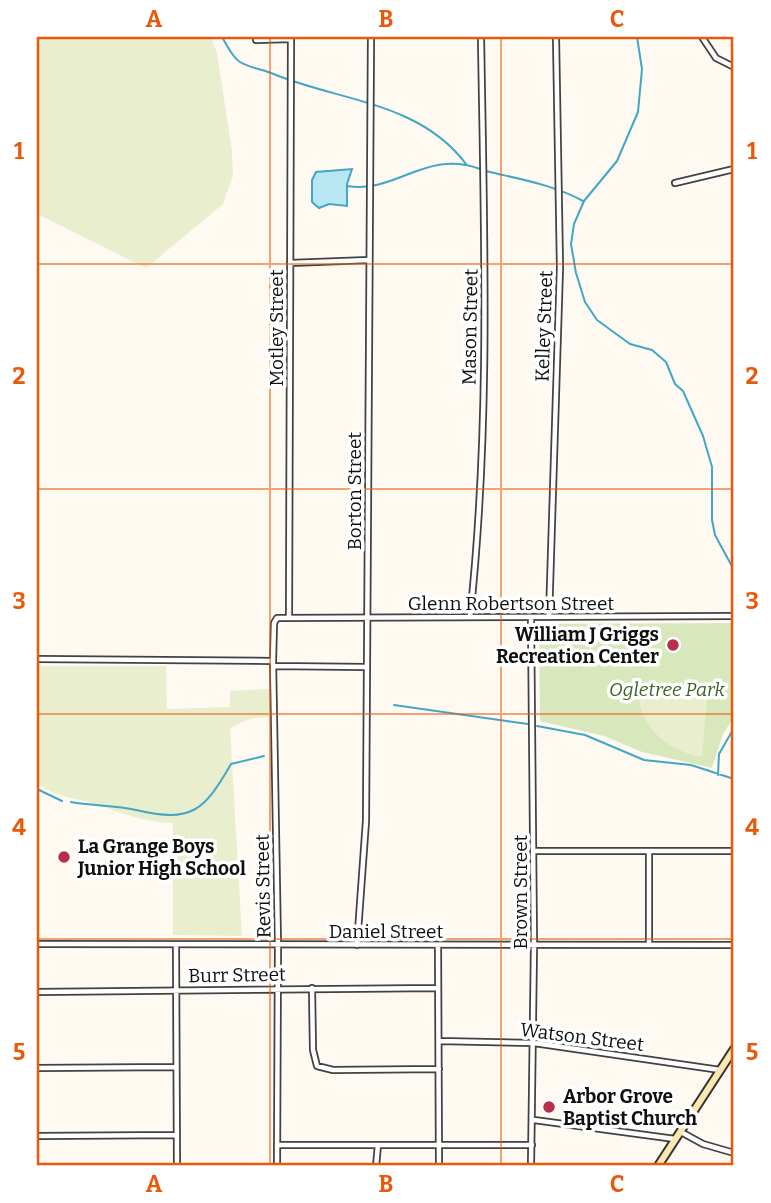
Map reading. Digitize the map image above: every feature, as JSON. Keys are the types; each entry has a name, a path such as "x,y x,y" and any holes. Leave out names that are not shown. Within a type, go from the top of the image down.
{"street":[{"name":"Borton Street","path":"358,945 366,821 371,37"},
{"name":"Mason Street","path":"470,617 486,314 481,37"},
{"name":"Kelley Street","path":"549,617 561,267 556,37"},
{"path":"702,37 716,58 734,66"},
{"path":"256,40 291,38"},
{"name":"Motley Street","path":"289,618 291,38"},
{"path":"674,183 734,169"},
{"path":"290,263 369,260"},
{"name":"Glenn Robertson Street","path":"289,618 734,616"},
{"name":"Revis Street","path":"276,1166 278,945 273,664 274,623 277,618 289,618"},
{"name":"Brown Street","path":"531,618 534,851 534,1120 531,1166"},
{"path":"37,659 366,667"},
{"path":"534,851 734,852"},
{"path":"649,851 649,945"},
{"name":"Daniel Street","path":"37,944 734,945"},
{"path":"176,945 177,1166"},
{"path":"438,945 439,1166"},
{"path":"312,988 313,1050 317,1066 333,1070 439,1069"},
{"name":"Burr Street","path":"37,992 438,988"},
{"name":"Watson Street","path":"439,1041 534,1043 721,1070"},
{"path":"657,1166 734,1049"},
{"path":"37,1068 176,1066"},
{"path":"534,1120 676,1139"},
{"path":"681,1132 703,1144 734,1153"},
{"path":"37,1136 177,1135"},
{"path":"376,1166 378,1144"},
{"path":"277,1145 532,1145"}],"green space":[{"path":"37,37 211,37 217,53 232,151 233,176 223,204 146,268 37,214"},
{"name":"Ogletree Park","path":"734,623 734,717 723,734 712,768 642,752 604,736 540,721 539,624"},
{"path":"37,666 166,666 167,709 230,707 230,691 269,689 269,717 252,718 230,728 242,936 173,935 173,823 139,818 61,796 37,783"},
{"path":"663,685 704,685 708,688 702,757 670,745 646,721 639,699"}],"water":[{"path":"352,169 347,184 347,206 329,204 319,208 312,202 312,180 316,172"}],"waterway":[{"path":"222,37 235,57 244,64 376,105 425,127 447,143 466,164"},
{"path":"637,37 642,69 638,112 617,161 584,201 574,224 571,244 576,273 585,302 597,320 630,344 652,350 666,362 675,384 683,391 703,436 712,467 712,520 715,535 734,570"},
{"path":"347,186 381,184 443,164 461,164 480,169"},
{"path":"486,171 547,186 583,201"},
{"path":"394,705 528,724"},
{"path":"537,726 585,735 644,760 691,765 734,779"},
{"path":"718,775 719,754 734,728"},
{"path":"71,802 155,814 184,814 204,803 231,764 264,756"},
{"path":"37,789 62,801"}],"place":[{"name":"William J Griggs Recreation Center","path":"673,645"},
{"name":"La Grange Boys Junior High School","path":"64,857"},
{"name":"Arbor Grove Baptist Church","path":"549,1107"}]}
